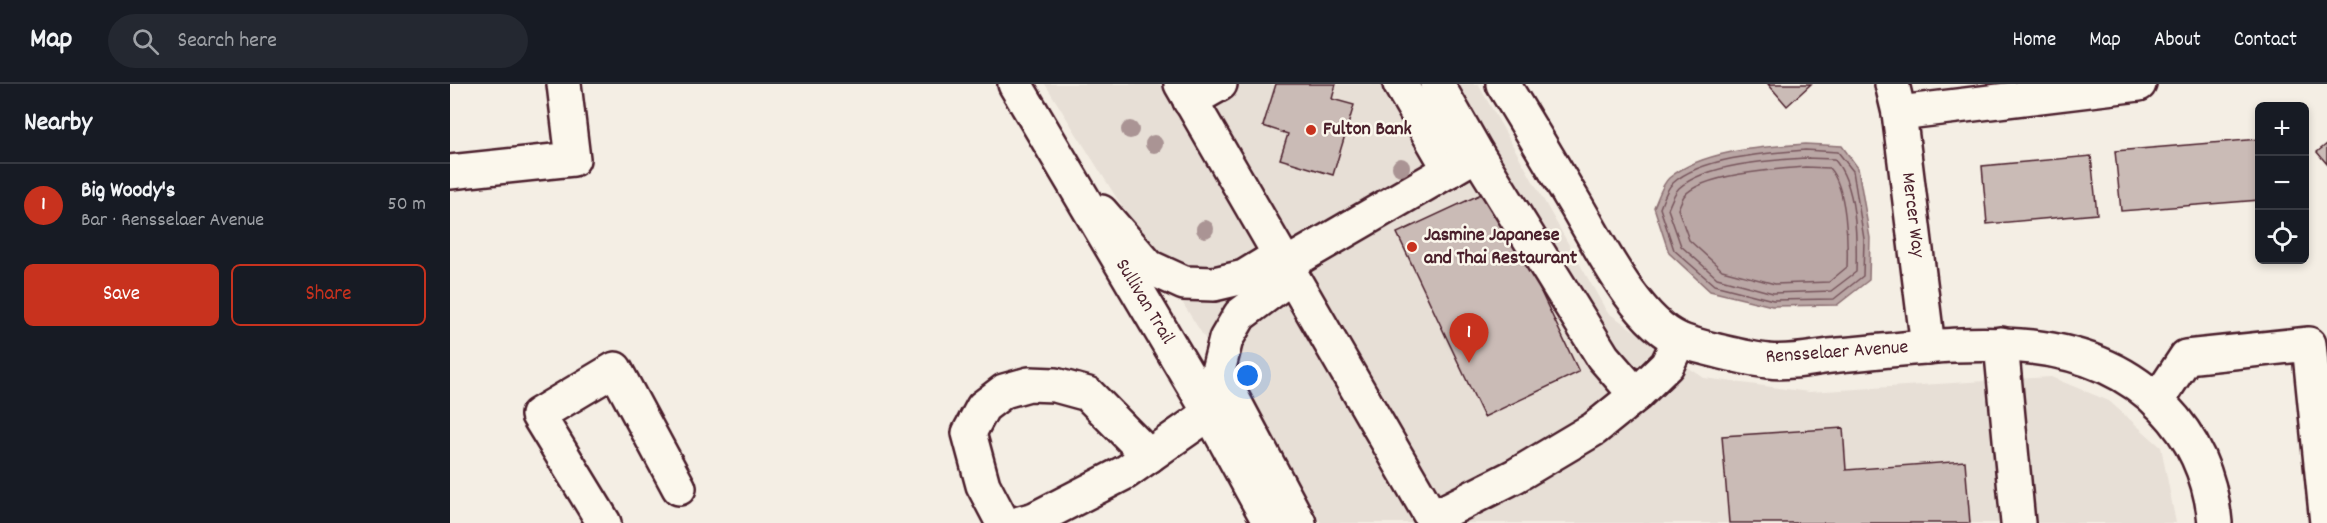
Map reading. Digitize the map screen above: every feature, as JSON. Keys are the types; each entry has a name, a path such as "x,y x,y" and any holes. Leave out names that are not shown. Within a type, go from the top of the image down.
{"street":[{"path":"450,172 573,159 564,84"},
{"name":"Sullivan Trail","path":"1015,84 1210,413 1270,523"},
{"path":"1220,84 1186,92 1432,518 1515,476 1594,429 1636,395 1667,364 1679,340"},
{"path":"1400,84 1463,162 1603,357 1636,395"},
{"path":"1437,84 1463,162"},
{"name":"Rensselaer Avenue","path":"1503,84 1611,268 1653,321 1679,340 1770,362 1928,347 2001,344 2043,347 2085,360 2132,379 2180,424 2200,459 2213,505 2215,523"},
{"path":"1896,98 2139,84"},
{"name":"Mercer Way","path":"1896,98 1928,347"},
{"path":"1071,180 1149,267 1184,283 1214,284 1286,266 1463,162"},
{"path":"1286,266 1240,315 1226,339 1218,371 1299,523"},
{"path":"2001,344 2018,523"},
{"path":"2157,400 2186,357 2309,344 2327,523"},
{"path":"604,523 538,415 615,369 679,488"},
{"path":"1003,523 982,485 969,433 982,407 1004,391 1029,384 1055,385 1088,394 1149,456"},
{"path":"1020,523 1035,519 1116,477 1210,413"}],"shaded area":[{"path":"1045,84 1478,84 1607,312 1704,378 1809,392 2051,377 2109,401 2161,447 2176,523 1321,523"}],"water":[{"path":"1805,144 1842,146 1858,168 1870,238 1869,280 1837,305 1772,306 1710,291 1669,253 1654,207 1664,184 1683,169 1716,156 1752,149"}],"building":[{"name":"Fulton Bank","path":"1276,84 1336,84 1332,99 1354,105 1333,175 1280,159 1288,134 1263,126"},
{"path":"1768,84 1811,84 1787,106"},
{"path":"2255,139 2255,200 2121,211 2115,151"},
{"path":"2327,144 2327,164 2317,152"},
{"path":"2091,156 2097,214 1987,224 1982,166"},
{"path":"1492,189 1579,372 1484,417 1397,233"},
{"path":"1843,428 1846,470 1965,461 1970,523 1729,523 1722,436"}],"place":[{"name":"Fulton Bank","path":"1311,130"},
{"name":"Jasmine Japanese and Thai Restaurant","path":"1412,247"},
{"name":"Big Woody's","path":"1469,363"}]}
